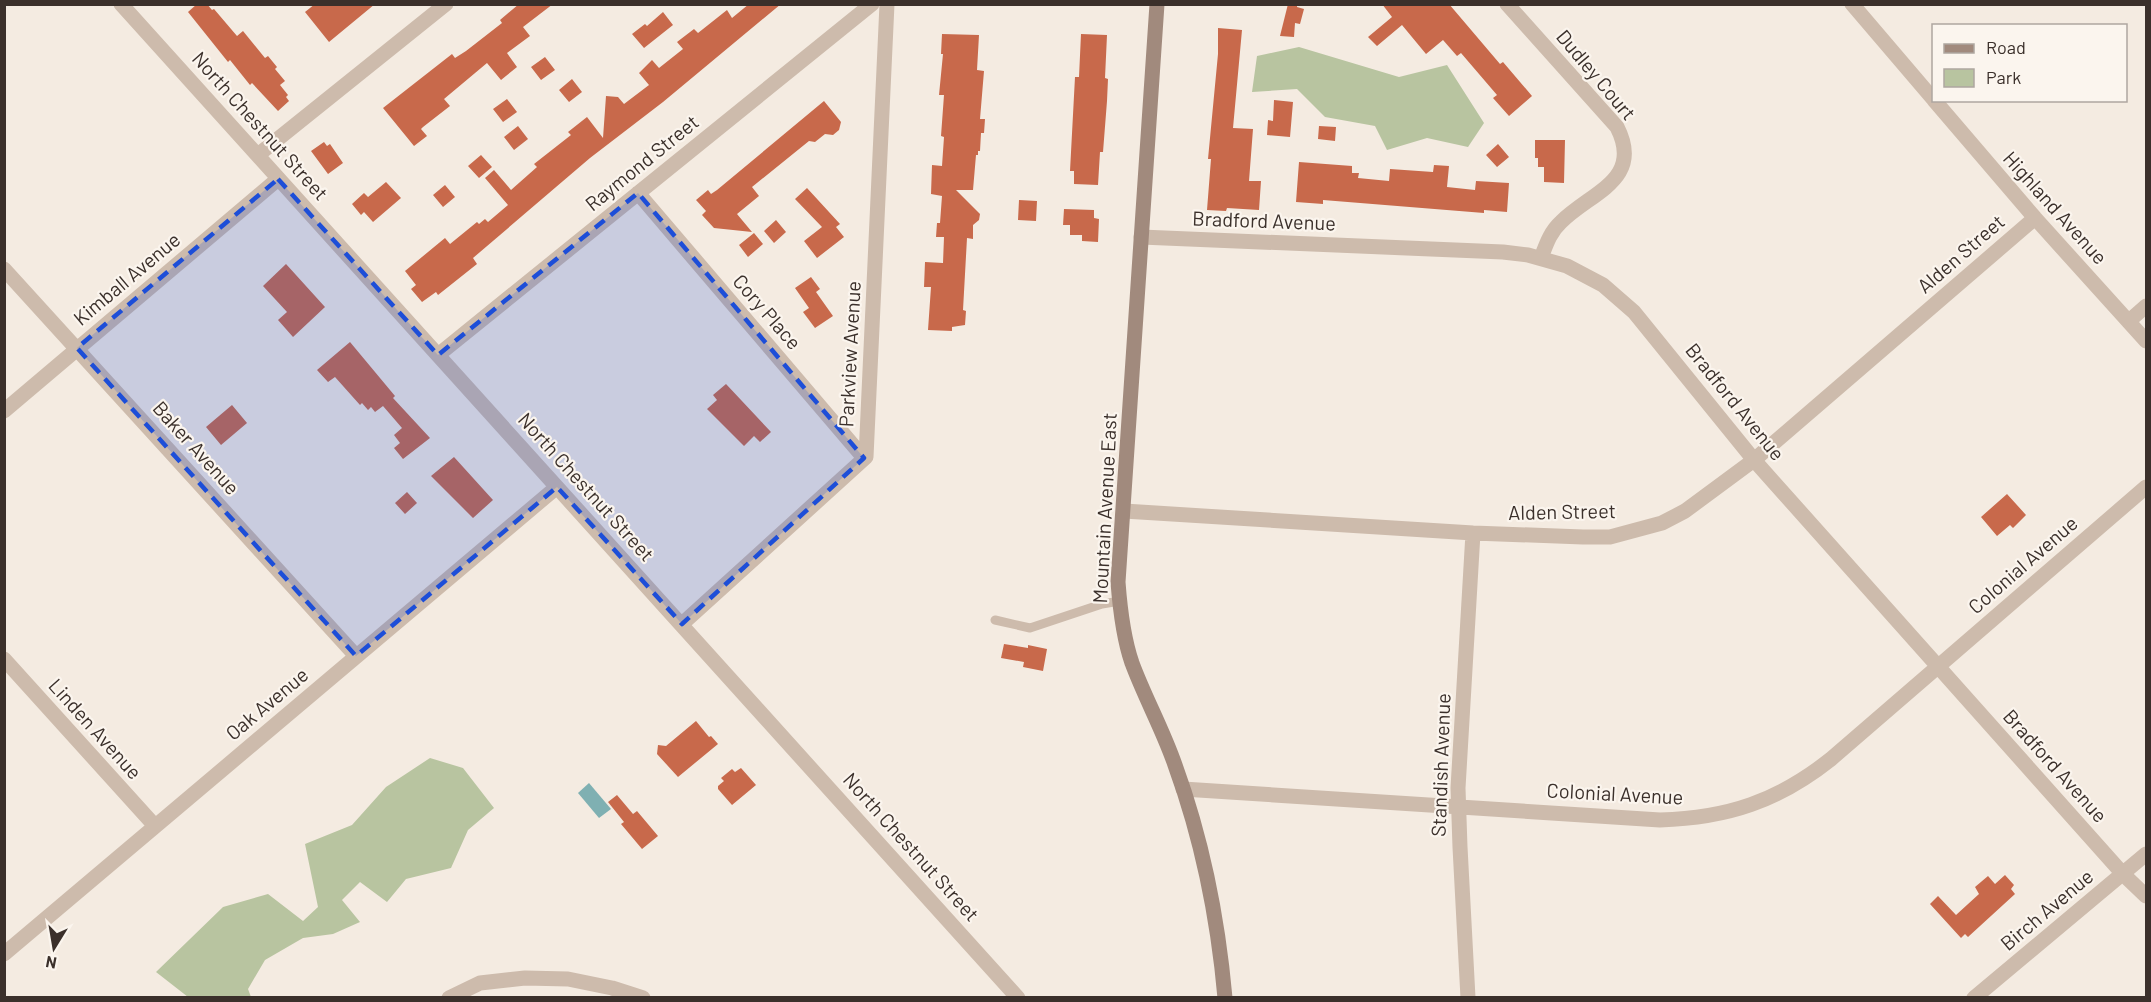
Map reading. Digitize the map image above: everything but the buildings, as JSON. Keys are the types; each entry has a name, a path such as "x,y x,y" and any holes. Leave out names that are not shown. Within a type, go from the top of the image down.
{"street":[{"name":"North Chestnut Street","path":"122,4 682,624 1009,994"},
{"path":"258,155 446,4"},
{"name":"Raymond Street","path":"438,355 872,4"},
{"name":"Parkview Avenue","path":"864,459 887,4"},
{"name":"Mountain Avenue East","path":"1157,4 1118,582 1122,622 1132,662 1175,764 1201,846 1222,962 1225,998"},
{"name":"Dudley Court","path":"1507,4 1617,127 1623,139 1625,152 1623,165 1617,177 1561,221 1550,234 1541,258"},
{"name":"Highland Avenue","path":"1852,4 1932,98"},
{"name":"Highland Avenue","path":"1936,102 2035,218 2146,341"},
{"name":"Kimball Avenue","path":"4,411 278,179"},
{"name":"Cory Place","path":"638,193 864,459"},
{"name":"Alden Street","path":"1124,511 1473,533 1583,537 1610,537 1662,523 1685,512 1754,460 2035,218"},
{"name":"Bradford Avenue","path":"1142,237 1503,252 1541,258 1586,275 1603,285 1634,312 1754,460 2123,874 2146,896"},
{"name":"Baker Avenue","path":"4,269 356,656"},
{"path":"2129,321 2146,306"},
{"path":"682,624 864,459"},
{"name":"Oak Avenue","path":"4,954 557,487"},
{"name":"Colonial Avenue","path":"1183,789 1660,820 1704,817 1739,810 1788,789 1810,776 2146,487"},
{"name":"Standish Avenue","path":"1468,998 1459,806 1473,533"},
{"name":"Linden Avenue","path":"4,659 155,826"},
{"name":"Birch Avenue","path":"1974,998 2146,854"},
{"path":"449,998 480,984 525,978 568,979 612,988 643,998"}],"lane":[{"path":"995,620 1030,628 1102,604 1120,601"}],"highlighted area":[{"path":"278,179 438,355 638,193 864,458 682,624 557,487 356,656 77,348"}],"green space":[{"path":"1299,47 1399,77 1447,65 1484,123 1468,147 1427,138 1387,150 1375,126 1325,117 1297,89 1252,92 1257,56"},
{"path":"430,758 463,768 494,808 468,830 451,868 406,879 387,902 360,882 342,900 360,922 333,934 303,938 265,960 248,989 251,997 188,997 156,972 223,907 268,894 303,921 318,907 305,844 352,825 386,787"}],"water":[{"path":"589,783 611,809 599,818 578,793"}]}
